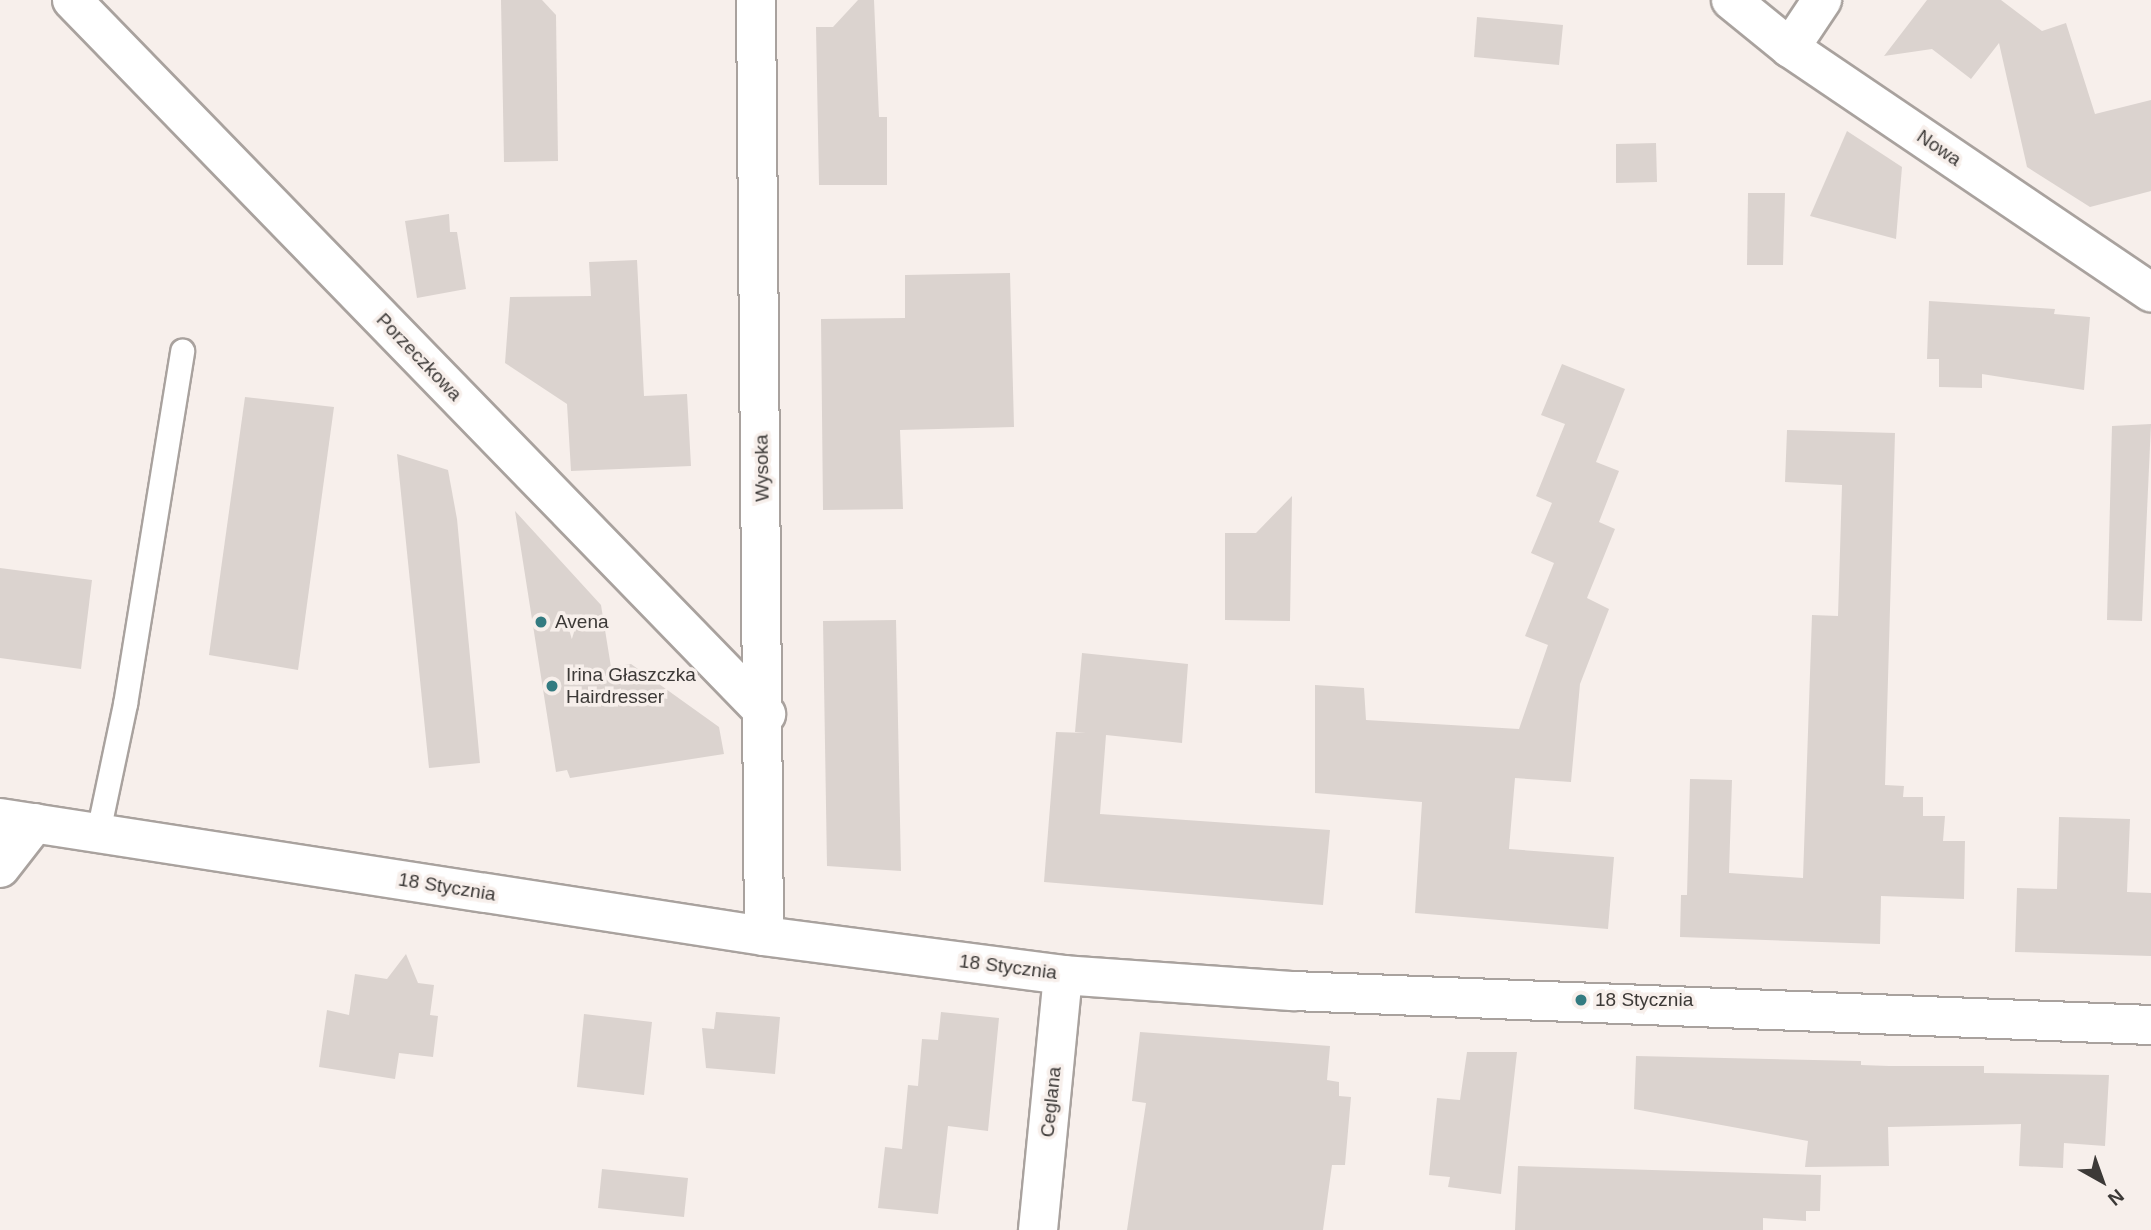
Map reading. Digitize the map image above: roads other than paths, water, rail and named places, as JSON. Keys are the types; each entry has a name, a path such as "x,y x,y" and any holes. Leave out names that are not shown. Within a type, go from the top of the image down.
{"street":[{"name":"Porzeczkowa","path":"72,0 766,714"},
{"name":"Wysoka","path":"756,0 766,714 764,936"},
{"name":"Nowa","path":"1731,0 1790,48 2151,292"},
{"path":"1790,48 1822,0"},
{"path":"0,868 18,820"},
{"name":"18 Stycznia","path":"18,820 764,936 1063,975 1293,991 2151,1025"},
{"name":"Ceglana","path":"1038,1230 1063,975"}],"lane":[{"path":"98,832 125,704 182,351"}],"place":[{"name":"Avena","path":"541,622"},
{"name":"Irina Głaszczka Hairdresser","path":"552,686"},
{"name":"18 Stycznia","path":"1581,1000"}]}
